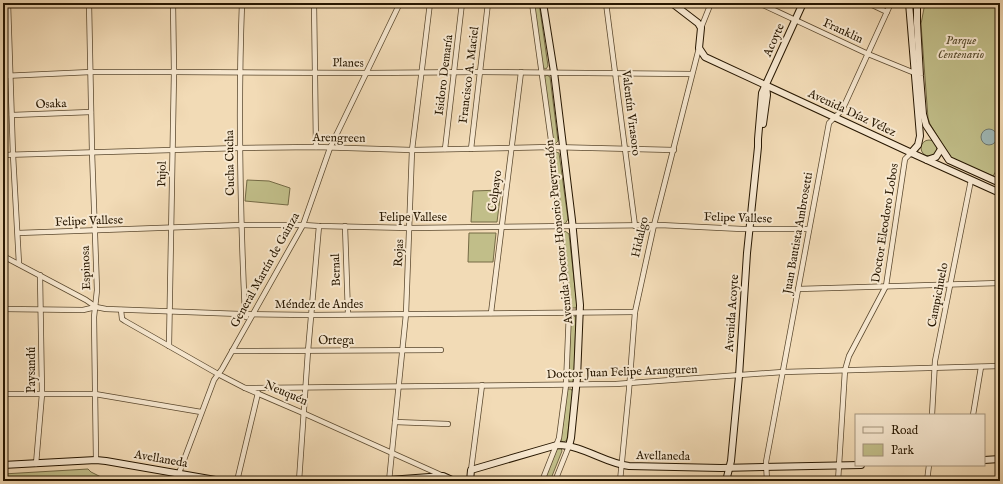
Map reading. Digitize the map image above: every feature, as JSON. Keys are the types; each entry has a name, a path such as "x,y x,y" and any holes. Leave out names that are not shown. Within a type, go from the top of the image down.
{"main road":[{"name":"Avenida Doctor Honorio Pueyrredón","path":"543,3 554,72 581,312 577,385 569,446"},
{"path":"672,3 695,20 701,28"},
{"name":"Acoyte","path":"766,85 803,3"},
{"path":"909,3 919,143"},
{"path":"917,3 920,76 924,117 929,131 949,160 1000,183"},
{"name":"Hidalgo","path":"698,48 701,28"},
{"name":"Avenida Díaz Vélez","path":"698,48 705,57 1000,193"},
{"name":"Avenida Acoyte","path":"726,481 730,468 739,376 750,229 758,147 761,140 767,95 766,85"},
{"path":"911,153 923,139 929,138 938,143"},
{"path":"927,160 936,157 941,149"},
{"path":"968,168 971,180"},
{"name":"Avellaneda","path":"471,470 557,445 569,446 621,465 730,468 855,465"},
{"name":"Avellaneda","path":"3,465 96,460 221,481"},
{"path":"985,460 1000,460"},
{"path":"470,481 471,470"},
{"path":"342,481 389,480 443,476"},
{"name":"Neuquén","path":"443,476 454,481"}],"street":[{"path":"8,3 13,155 19,264"},
{"name":"Espinosa","path":"89,3 97,290 94,317 96,460"},
{"name":"Pujol","path":"169,346 174,72 173,3"},
{"name":"Cucha Cucha","path":"242,3 239,72 239,148 245,314 249,321"},
{"path":"314,3 316,147"},
{"name":"General Martín de Gainza","path":"176,481 214,380 303,225 330,148 400,3"},
{"name":"Rojas","path":"389,480 406,314 412,150 430,3"},
{"name":"Isidoro Demaría","path":"446,149 462,3"},
{"name":"Francisco A. Maciel","path":"471,148 488,3"},
{"path":"532,3 551,147 569,312 566,385 559,438 542,481"},
{"name":"Valentín Virasoro","path":"606,3 635,226"},
{"name":"Hidalgo","path":"701,28 711,3"},
{"name":"Franklin","path":"759,3 868,54 920,76"},
{"path":"868,3 887,12"},
{"name":"Juan Bautista Ambrosetti","path":"767,481 766,467 829,123 844,106 891,3"},
{"name":"Hidalgo","path":"620,481 630,384 635,312 654,225 674,150 698,48"},
{"name":"Planes","path":"3,76 91,72 554,72 692,74"},
{"name":"Colpayo","path":"491,313 521,72"},
{"name":"Osaka","path":"12,115 91,112"},
{"name":"Arengreen","path":"3,155 316,147 412,150 551,147 674,150"},
{"name":"Doctor Eleodoro Lobos","path":"838,481 845,370 849,356 886,286 905,159 911,153"},
{"name":"Campichuelo","path":"932,414 934,369 971,180"},
{"name":"Felipe Vallese","path":"18,233 241,225 410,228 654,225 750,229 809,229"},
{"path":"299,481 305,387 319,226"},
{"name":"Bernal","path":"345,226 348,314"},
{"path":"3,256 86,300 96,307"},
{"name":"Paysandú","path":"36,464 42,394 40,275"},
{"path":"798,289 1000,283"},
{"name":"Méndez de Andes","path":"3,309 83,310 96,307 106,310 311,315 635,312"},
{"name":"Neuquén","path":"121,310 122,319 245,388 443,476"},
{"name":"Ortega","path":"232,351 441,350"},
{"name":"Doctor Juan Felipe Aranguren","path":"245,388 630,384 783,372 1000,366"},
{"path":"973,414 981,367"},
{"path":"471,470 482,385"},
{"path":"237,481 258,393"},
{"path":"3,394 95,394 201,412"},
{"path":"395,422 448,424"},
{"name":"Avenida Doctor Honorio Pueyrredón","path":"555,481 569,446"},
{"path":"928,481 929,466"}],"green space":[{"path":"534,3 539,3 548,66 546,69 542,67"},
{"name":"Parque Centenario","path":"925,3 1000,3 1000,165 993,176 953,159 930,124 928,118 921,24"},
{"path":"547,75 550,77 558,141 555,144 553,144 544,77"},
{"path":"929,140 935,142 937,148 935,154 929,156 923,154 921,148 923,142"},
{"path":"554,153 559,153 568,219 565,224 561,220"},
{"path":"247,180 269,181 290,188 288,205 245,201"},
{"path":"501,190 497,222 471,222 473,191"},
{"path":"565,231 569,234 576,308 571,308 563,234"},
{"path":"469,233 496,233 493,262 468,262"},
{"path":"572,315 576,317 574,380 572,383 568,381"},
{"path":"567,389 571,389 573,392 567,440 564,442 561,441 561,439"},
{"path":"558,447 561,448 562,451 550,481 543,481"},
{"path":"88,469 109,481 3,481 3,474"}],"water":[{"path":"989,129 996,134 997,137 992,144 989,145 982,140 981,137 986,130"}]}
